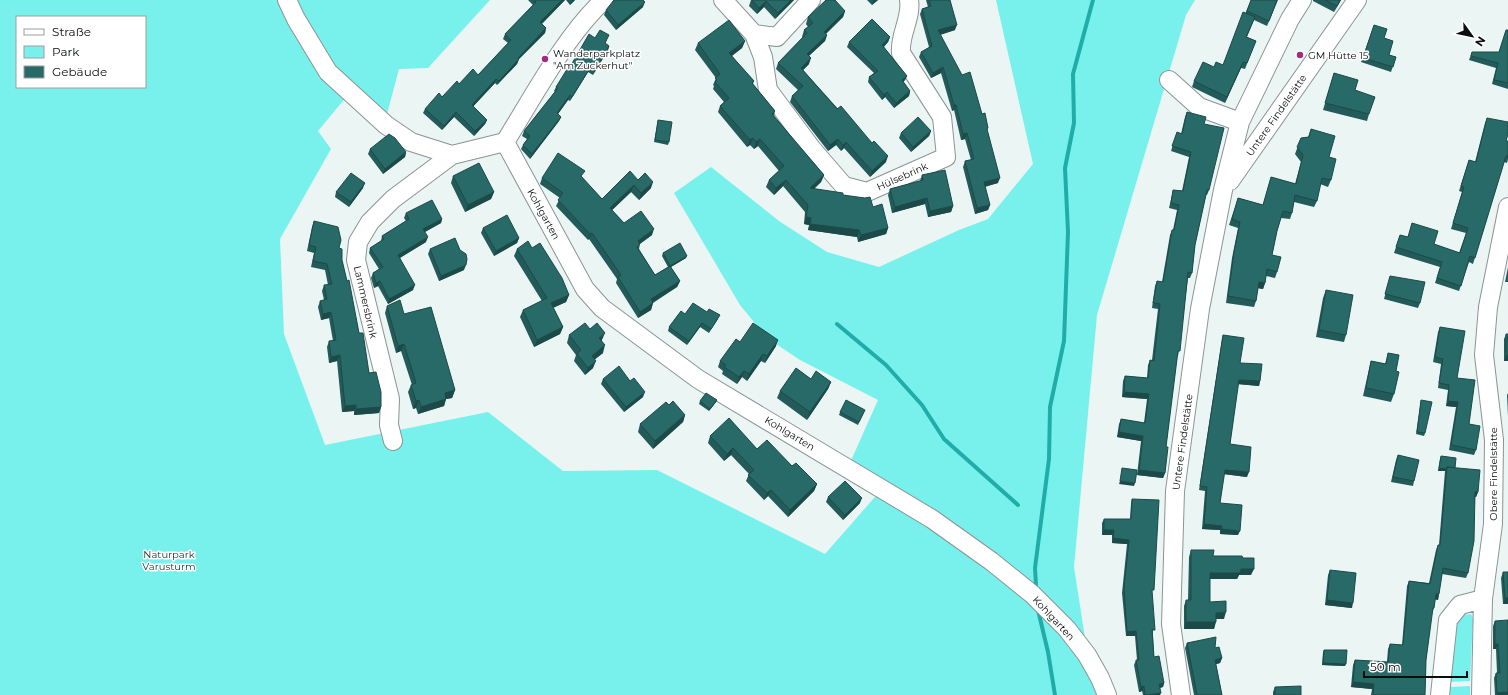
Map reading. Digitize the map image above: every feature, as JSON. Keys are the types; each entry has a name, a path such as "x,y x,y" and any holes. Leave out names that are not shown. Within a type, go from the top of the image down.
{"street":[{"path":"287,0 296,19 328,72 386,125 411,142 452,155 505,142 567,44 592,11 604,0"},
{"name":"Hülsebrink","path":"723,0 754,34 762,57 768,90 812,149 844,186 867,192 946,157 942,117 901,53 900,43 910,7 909,0"},
{"path":"754,34 777,37 811,0"},
{"name":"Untere Findelstätte","path":"1181,695 1171,624 1175,491 1200,309 1223,190 1240,122 1290,19 1302,0"},
{"name":"Untere Findelstätte","path":"1223,190 1357,0"},
{"path":"1169,80 1198,108 1240,122"},
{"name":"Kohlgarten","path":"505,142 585,289 602,308 698,379 932,519 991,561 1032,594 1067,629 1087,655 1100,678 1107,695"},
{"name":"Lammersbrink","path":"393,442 390,425 390,399 356,260 358,242 370,222 393,199 452,155"},
{"name":"Obere Findelstätte","path":"1481,695 1483,599 1493,524 1494,440 1484,355 1488,307 1508,207"},
{"path":"1440,695 1448,620 1460,605 1483,599"}],"green space":[{"name":"Naturpark Varusturm","path":"0,0 490,0 428,68 399,69 386,118 352,90 318,131 331,149 280,239 284,334 325,445 488,412 563,471 657,470 825,554 881,490 849,465 878,400 800,360 767,338 740,305 674,193 711,167 779,221 827,252 879,267 959,230 988,219 1033,164 996,0 1195,0 1186,15 1097,315 1074,567 1087,651 1100,695 0,695"},
{"path":"1471,614 1473,618 1470,681 1449,682 1455,626 1462,615"},
{"path":"1470,686 1470,695 1448,695 1449,687"}],"building":[{"path":"534,0 562,0 540,22 546,28 499,81 496,79 472,105 487,120 475,131 456,112 444,126 425,109 439,93 442,97 457,81 459,84 473,69 478,75 511,40 505,34 536,2"},
{"path":"614,0 643,0 645,2 618,25 606,10"},
{"path":"752,0 791,0 778,13 766,1 759,8"},
{"path":"826,0 835,0 845,11 824,32 827,35 807,54 811,58 801,68 837,109 841,106 872,143 874,141 888,156 872,171 846,142 843,145 838,139 830,145 792,96 803,86 778,63 807,33 804,30 813,23 808,17"},
{"path":"929,0 950,0 957,25 938,30 962,75 970,72 982,114 985,113 987,129 1000,178 984,182 990,205 977,208 965,161 974,159 967,133 963,134 956,105 954,105 943,67 933,73 921,52 932,46 922,9 931,6"},
{"path":"1251,0 1277,0 1269,21 1247,11"},
{"path":"1325,0 1340,0 1337,6"},
{"path":"1243,12 1255,17 1246,37 1256,41 1247,63 1243,62 1227,97 1194,81 1203,62 1214,67 1216,62 1223,65"},
{"path":"872,19 890,37 882,45 907,76 902,80 910,91 896,103 887,92 884,95 869,77 878,71 849,42"},
{"path":"729,20 745,41 729,53 754,81 752,83 775,111 772,114 824,175 810,188 843,193 843,195 865,198 870,197 873,207 882,204 888,228 861,235 859,230 810,224 811,218 806,217 808,205 786,180 776,188 769,180 784,166 760,139 756,142 753,138 750,140 720,106 729,98 715,82 717,80 715,78 720,74 698,43"},
{"path":"1374,25 1387,29 1384,38 1393,41 1389,55 1396,57 1393,67 1363,58"},
{"path":"600,30 609,35 605,43 609,46 595,71 590,68 572,97 570,95 557,113 561,117 532,154 523,145 530,136 524,131 558,88 556,87 569,66 570,67 589,34 595,38"},
{"path":"1506,30 1508,30 1508,83 1494,80 1498,63 1471,56 1472,52 1499,52"},
{"path":"1334,73 1358,80 1355,90 1375,97 1369,114 1325,103"},
{"path":"1187,112 1206,117 1204,124 1224,128 1209,190 1207,190 1195,245 1192,273 1188,272 1180,351 1178,351 1166,447 1168,447 1165,473 1139,470 1143,436 1119,432 1121,419 1145,423 1149,394 1124,392 1125,376 1148,378 1150,360 1154,361 1160,304 1153,303 1157,281 1163,282 1172,230 1174,230 1179,205 1171,203 1173,190 1183,191 1191,152 1172,146 1177,132 1182,134"},
{"path":"918,117 931,131 913,147 901,133"},
{"path":"1487,118 1508,122 1508,134 1506,141 1508,141 1508,157 1506,156 1475,258 1470,256 1461,286 1437,278 1442,262 1396,247 1400,235 1408,237 1412,223 1438,231 1434,244 1460,253 1468,228 1453,223 1464,187 1461,186 1469,160 1476,162"},
{"path":"658,120 672,122 669,142 655,140"},
{"path":"1311,129 1335,136 1329,157 1336,159 1331,180 1322,178 1317,201 1295,195 1292,213 1283,211 1272,255 1281,257 1277,272 1267,269 1265,283 1259,282 1256,301 1228,296 1240,222 1232,219 1238,198 1263,205 1271,177 1296,184 1303,155 1297,147 1301,138 1309,137"},
{"path":"389,134 395,138 406,152 385,169 370,149"},
{"path":"558,153 585,171 581,176 602,199 630,171 638,180 645,173 653,182 641,193 634,185 610,208 624,223 641,211 654,229 638,241 640,244 637,247 655,275 670,266 680,281 651,299 653,303 640,312 618,277 621,275 592,233 590,234 558,200 563,193 542,178"},
{"path":"479,163 494,192 468,205 453,176"},
{"path":"945,170 953,206 930,211 927,198 895,207 890,189 923,180 922,175"},
{"path":"351,173 365,183 351,202 336,192"},
{"path":"432,200 442,219 423,229 428,237 398,255 415,285 389,299 380,281 376,283 373,273 383,267 370,248 384,239 382,236 409,219 406,213"},
{"path":"507,215 519,238 496,251 483,228"},
{"path":"314,221 338,227 341,240 339,248 342,249 342,260 347,281 349,280 359,333 363,333 369,373 376,372 381,392 381,407 356,409 356,405 345,406 340,355 331,357 329,341 336,340 331,312 323,314 320,301 327,299 324,285 332,284 327,264 313,261 316,247 309,245"},
{"path":"455,238 460,250 466,254 466,265 441,276 430,249"},
{"path":"528,241 532,248 540,243 562,278 569,295 551,303 563,327 537,340 523,310 547,298 517,249"},
{"path":"680,243 687,256 670,266 663,253"},
{"path":"1390,276 1425,282 1420,303 1385,294"},
{"path":"1326,290 1353,295 1346,335 1319,330"},
{"path":"400,300 404,314 431,307 455,390 445,393 446,399 421,407 419,400 416,401 411,385 416,383 404,344 398,346 387,306"},
{"path":"693,303 707,312 709,309 720,315 711,329 702,323 689,341 669,327 681,311 685,314"},
{"path":"585,323 590,329 597,323 605,333 599,338 605,345 592,356 596,361 588,368 577,354 581,350 569,335"},
{"path":"753,323 778,340 767,356 763,354 749,374 744,371 739,377 724,367 726,365 720,361 736,339 740,342"},
{"path":"1440,327 1465,331 1457,378 1475,380 1469,424 1480,426 1476,450 1451,445 1458,402 1448,401 1449,385 1439,383 1443,359 1435,357"},
{"path":"1506,334 1508,334 1508,356 1506,356"},
{"path":"1223,335 1244,338 1240,363 1262,364 1260,381 1239,380 1230,444 1251,447 1249,472 1225,470 1220,503 1242,505 1240,531 1221,529 1222,526 1204,524 1207,487 1200,486"},
{"path":"1388,353 1399,355 1396,371 1399,372 1394,394 1366,388 1371,361 1386,364"},
{"path":"619,366 630,381 634,378 645,392 626,407 603,379"},
{"path":"796,368 811,379 816,371 831,382 810,412 780,391"},
{"path":"706,393 717,400 710,409 700,401"},
{"path":"846,400 865,410 859,422 840,412"},
{"path":"1421,400 1432,402 1425,433 1417,432"},
{"path":"673,401 685,415 655,441 640,424 666,402 669,405"},
{"path":"729,418 757,449 767,440 792,466 796,463 817,484 790,510 771,490 767,493 748,475 754,470 733,448 727,454 710,436"},
{"path":"1398,455 1419,460 1414,481 1393,477"},
{"path":"1441,456 1456,458 1455,468 1439,468"},
{"path":"1447,467 1480,470 1478,492 1475,492 1474,541 1468,573 1443,568 1439,594 1436,594 1433,608 1426,660 1425,695 1373,695 1374,684 1353,682 1355,660 1388,662 1390,644 1403,645 1409,581 1430,584 1438,545 1440,545"},
{"path":"1122,468 1137,470 1135,483 1120,481"},
{"path":"845,481 862,498 845,515 828,497"},
{"path":"1132,499 1159,500 1154,590 1152,590 1155,630 1152,630 1154,657 1159,656 1164,683 1159,684 1161,693 1148,695 1145,695 1144,686 1141,687 1136,660 1139,660 1136,631 1127,632 1124,588 1129,540 1113,538 1114,530 1104,530 1104,519 1131,519"},
{"path":"1191,550 1214,550 1213,556 1242,556 1243,558 1254,558 1254,569 1241,569 1240,573 1210,573 1210,602 1226,601 1226,612 1216,613 1216,622 1186,622 1186,600 1191,600"},
{"path":"1330,570 1356,573 1353,603 1327,600"},
{"path":"1503,572 1508,572 1508,598 1505,598"},
{"path":"1508,620 1508,692 1497,693 1496,673 1500,673 1498,644 1495,644 1495,621"},
{"path":"1216,637 1215,648 1219,647 1222,658 1215,660 1222,695 1197,695 1187,643"},
{"path":"1324,650 1347,650 1346,664 1323,663"},
{"path":"1301,686 1301,695 1275,695 1275,687"}],"waterway":[{"path":"1036,585 1035,568 1049,459 1050,407 1064,341 1068,232 1065,168 1074,123 1073,74 1093,0"},
{"path":"837,324 886,365 922,405 944,439 1018,505"},
{"path":"1038,610 1048,652 1055,695"}],"place":[{"name":"GM Hütte 15","path":"1300,55"},
{"name":"Wanderparkplatz \"Am Zuckerhut\"","path":"545,59"}]}
